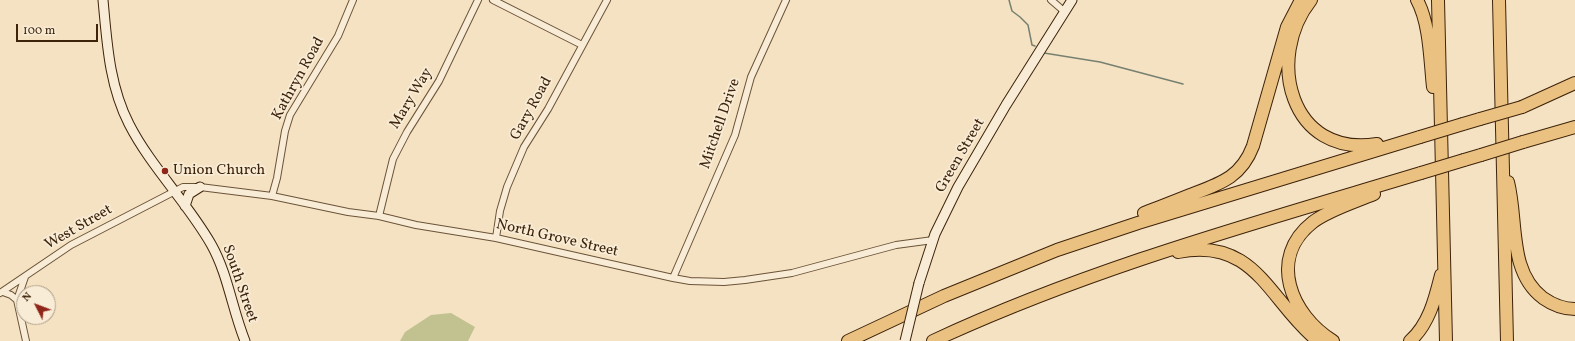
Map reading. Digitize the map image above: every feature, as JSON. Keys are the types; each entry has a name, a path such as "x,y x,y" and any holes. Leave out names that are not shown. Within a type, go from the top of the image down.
{"highway":[{"path":"848,341 944,296 1218,184 1236,173 1246,161 1251,150 1287,27 1301,0"},
{"path":"1311,0 1296,26 1290,45 1289,58 1292,93 1306,121 1312,128 1323,136 1348,145 1368,146 1420,137"},
{"path":"1417,0 1423,13 1433,93 1441,128"},
{"path":"1438,0 1446,341"},
{"path":"1499,0 1508,341"},
{"path":"1499,21 1505,0"},
{"path":"1522,107 1575,83"},
{"path":"1057,250 1138,223 1575,91"},
{"path":"933,341 1027,300 1103,271 1180,245 1575,127"},
{"path":"1523,142 1575,133"},
{"path":"1503,162 1512,198 1519,258 1523,274 1532,288 1547,300 1560,307 1575,309"},
{"path":"1333,341 1307,320 1296,304 1292,295 1288,281 1288,270 1289,260 1294,245 1306,229 1321,217 1421,173"},
{"path":"1103,271 1187,251 1206,250 1226,254 1242,262 1260,276 1304,328 1318,341"},
{"path":"1410,341 1419,331 1428,316 1434,302 1444,263"}],"main road":[{"name":"South Street","path":"103,0 110,67 120,102 129,123 142,146 185,206 210,243 218,258 245,341"},
{"name":"Green Street","path":"905,341 919,283 933,240 962,179 1072,0"},
{"path":"185,206 189,194 200,187"}],"street":[{"name":"Kathryn Road","path":"272,196 277,178 285,131 290,115 338,36 353,0"},
{"name":"Mary Way","path":"379,216 393,159 407,132 439,81 478,0"},
{"path":"493,0 582,45"},
{"name":"Gary Road","path":"496,238 500,211 507,187 524,147 548,109 607,0"},
{"name":"Mitchell Drive","path":"673,278 735,135 751,77 786,0"},
{"path":"1051,0 1065,12"},
{"name":"North Grove Street","path":"174,191 183,187 200,187 272,196 348,212 379,216 496,238 690,281 724,282 792,272 896,245 933,240"},
{"name":"West Street","path":"1,292 71,245 174,191"},
{"path":"22,285 26,276"},
{"path":"1,292 11,295 16,299"},
{"path":"22,325 26,341"}],"green space":[{"path":"451,313 475,327 468,341 400,341 405,332 431,315"}],"waterway":[{"path":"1009,0 1012,11 1028,25 1032,45 1035,46"},
{"path":"1044,53 1100,62 1183,84"}],"place":[{"name":"Union Church","path":"165,171"}]}
